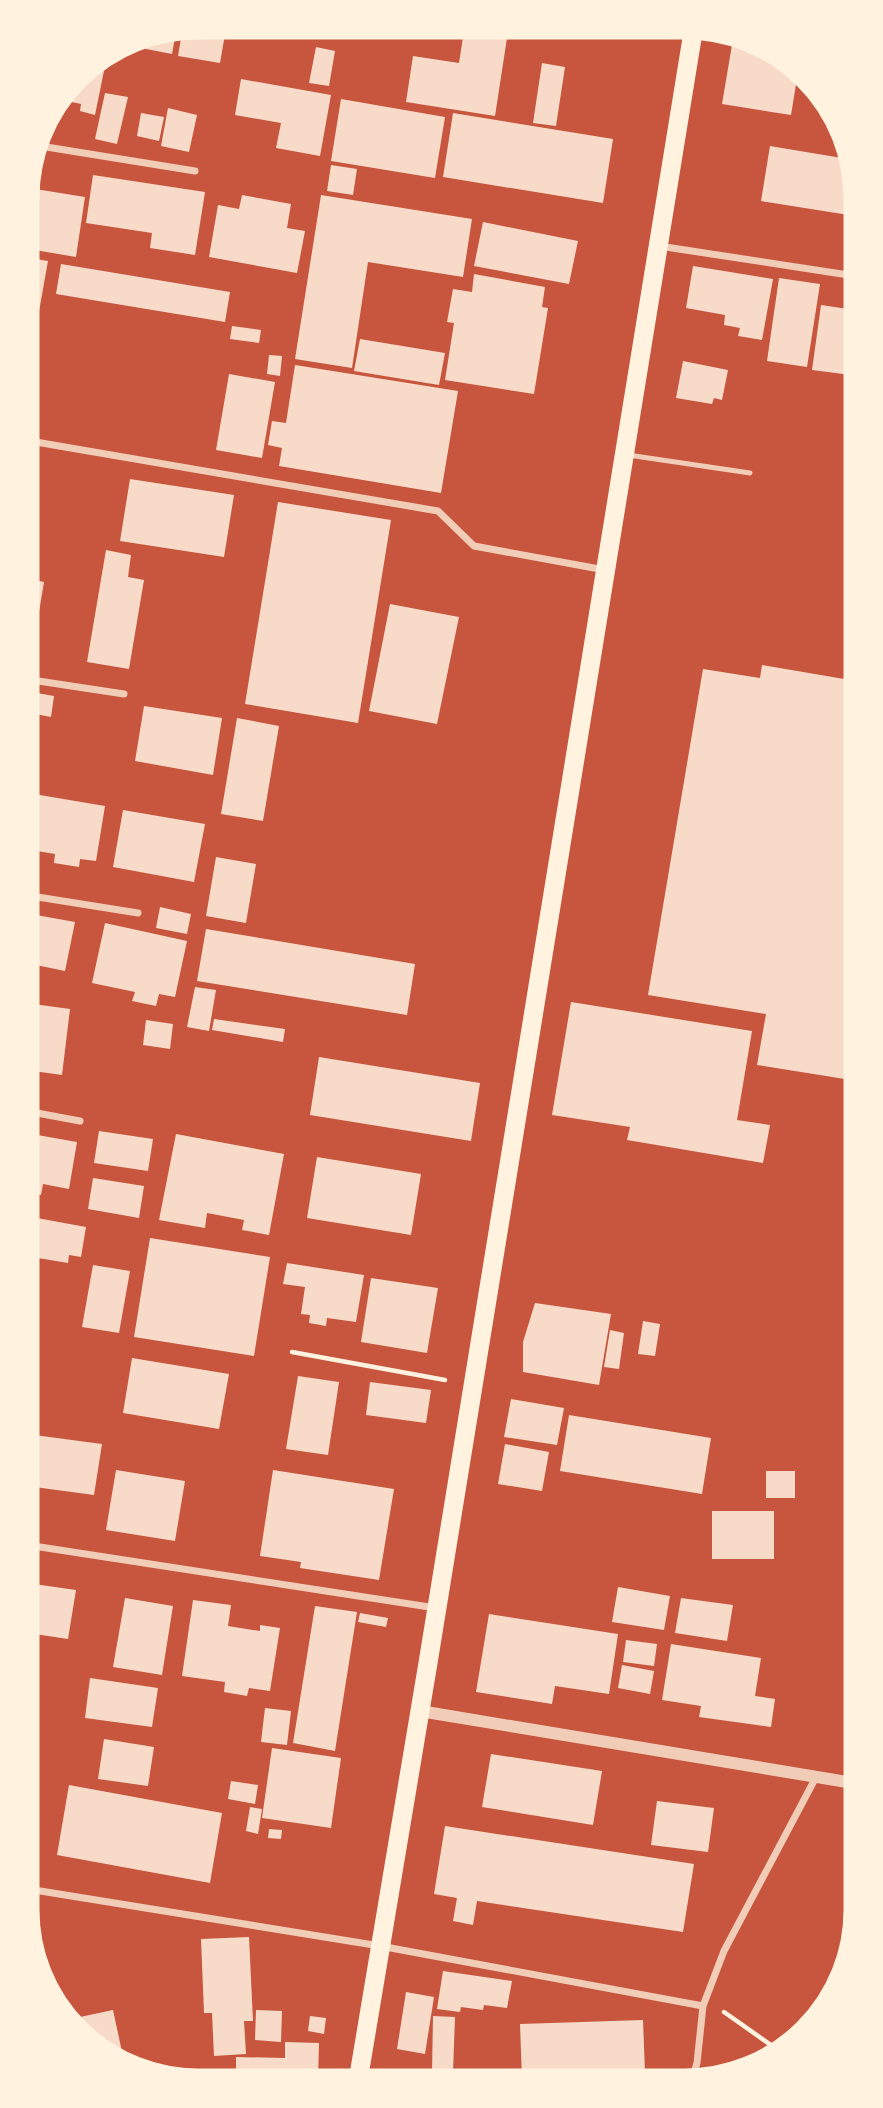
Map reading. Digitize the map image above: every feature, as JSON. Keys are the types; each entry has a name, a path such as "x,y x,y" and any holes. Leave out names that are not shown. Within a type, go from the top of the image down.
{"highway":[{"path":"359,2073 625,454 658,246 687,35"}],"street":[{"path":"44,147 195,172"},
{"path":"658,246 848,275"},
{"path":"35,442 438,511 474,546 606,570"},
{"path":"35,681 124,694"},
{"path":"35,897 138,913"},
{"path":"35,1113 80,1121"},
{"path":"35,1546 437,1608"},
{"path":"420,1712 848,1782"},
{"path":"694,2073 704,2003 724,1951 816,1777"},
{"path":"35,1890 380,1946 704,2003"}],"lane":[{"path":"625,454 750,473"}],"path":[{"path":"292,1352 473,1386"},
{"path":"704,2003 774,2047"}],"building":[{"path":"225,35 220,63 178,56 181,36"},
{"path":"288,35 311,35 310,39"},
{"path":"463,35 507,35 495,116 406,102 413,56 459,63"},
{"path":"175,37 172,54 137,47"},
{"path":"732,42 776,62 797,79 791,115 722,104"},
{"path":"316,47 335,51 329,86 309,83"},
{"path":"106,63 95,115 80,111 81,104 67,101 90,75"},
{"path":"542,63 565,67 556,126 533,123"},
{"path":"241,79 331,95 320,156 276,148 281,123 235,115"},
{"path":"105,93 128,97 117,144 95,139"},
{"path":"341,99 445,117 435,178 331,161"},
{"path":"168,108 197,115 189,152 161,146"},
{"path":"141,113 164,117 159,141 137,136"},
{"path":"453,113 613,139 603,203 443,177"},
{"path":"770,146 843,158 847,176 848,215 761,201"},
{"path":"331,165 357,169 353,195 327,191"},
{"path":"93,175 205,192 195,255 150,248 152,233 86,223"},
{"path":"35,189 85,197 76,257 35,250"},
{"path":"242,195 291,204 287,228 305,231 297,273 209,257 218,205 239,209"},
{"path":"321,195 472,219 463,277 368,262 352,368 295,359"},
{"path":"483,222 578,241 569,284 474,266"},
{"path":"35,259 48,261 38,317 35,316"},
{"path":"61,264 230,292 225,322 56,294"},
{"path":"693,266 773,279 762,340 738,336 740,328 724,325 725,315 686,308"},
{"path":"474,274 545,287 542,307 548,308 534,394 445,380 454,323 447,322 453,289 472,292"},
{"path":"779,278 820,284 807,367 767,361"},
{"path":"821,305 848,309 848,375 812,370"},
{"path":"232,326 261,330 259,343 230,339"},
{"path":"360,339 445,353 439,385 354,371"},
{"path":"269,355 282,356 280,376 267,374"},
{"path":"683,361 728,370 722,400 714,398 712,404 676,398"},
{"path":"295,365 458,391 441,493 279,466 282,448 268,445 272,421 286,423"},
{"path":"229,374 275,382 262,458 216,450"},
{"path":"130,479 234,495 224,557 120,541"},
{"path":"278,502 391,520 358,723 245,704"},
{"path":"106,550 131,555 128,577 144,580 129,669 87,662"},
{"path":"35,580 44,582 35,630"},
{"path":"390,604 459,617 437,724 369,711"},
{"path":"762,665 848,680 848,1080 757,1065 766,1014 648,995 703,669 760,678"},
{"path":"35,693 54,696 51,717 35,714"},
{"path":"144,706 222,718 213,775 135,761"},
{"path":"237,718 279,726 263,821 221,814"},
{"path":"35,794 105,806 96,861 80,859 79,867 54,863 55,854 35,851"},
{"path":"123,810 205,824 194,882 113,867"},
{"path":"216,857 256,864 246,923 206,916"},
{"path":"160,907 191,914 187,934 156,928"},
{"path":"35,915 75,922 65,971 35,965"},
{"path":"105,923 187,941 175,997 159,994 156,1006 132,1001 135,992 92,983"},
{"path":"206,929 415,964 407,1015 197,981"},
{"path":"195,987 216,990 209,1031 187,1027"},
{"path":"571,1002 752,1031 737,1120 770,1125 763,1163 627,1140 630,1127 552,1115"},
{"path":"35,1004 70,1009 62,1075 35,1071"},
{"path":"214,1019 285,1029 283,1042 212,1030"},
{"path":"146,1020 173,1024 170,1049 143,1045"},
{"path":"319,1057 480,1083 471,1141 310,1115"},
{"path":"99,1131 153,1139 148,1171 94,1163"},
{"path":"176,1134 284,1154 269,1235 242,1230 244,1220 207,1213 205,1228 159,1220"},
{"path":"35,1135 77,1142 69,1189 43,1184 41,1195 35,1194"},
{"path":"317,1157 421,1174 411,1235 307,1218"},
{"path":"93,1178 144,1186 139,1218 88,1209"},
{"path":"35,1218 86,1227 81,1257 69,1255 68,1263 35,1258"},
{"path":"150,1238 270,1257 254,1356 134,1337"},
{"path":"287,1263 364,1275 356,1322 327,1318 326,1326 309,1323 310,1315 301,1314 305,1287 283,1284"},
{"path":"93,1265 130,1271 119,1333 82,1327"},
{"path":"371,1278 438,1288 427,1353 361,1342"},
{"path":"535,1303 611,1314 599,1385 523,1372 523,1342"},
{"path":"643,1321 660,1324 655,1356 638,1354"},
{"path":"610,1330 624,1333 619,1369 604,1367"},
{"path":"132,1358 229,1374 219,1429 123,1413"},
{"path":"298,1376 339,1382 328,1455 286,1449"},
{"path":"370,1382 431,1390 426,1423 366,1415"},
{"path":"511,1399 564,1408 557,1445 504,1437"},
{"path":"569,1415 711,1438 702,1494 560,1471"},
{"path":"35,1435 102,1444 94,1495 35,1487"},
{"path":"505,1444 549,1452 542,1491 498,1484"},
{"path":"116,1470 185,1481 175,1541 106,1530"},
{"path":"273,1470 394,1489 379,1580 300,1568 301,1562 260,1556"},
{"path":"766,1471 795,1471 795,1498 766,1498"},
{"path":"712,1511 774,1511 774,1559 712,1559"},
{"path":"35,1584 76,1590 68,1639 35,1634"},
{"path":"618,1587 670,1596 664,1630 612,1622"},
{"path":"125,1598 173,1606 162,1675 113,1667"},
{"path":"681,1598 733,1605 727,1641 675,1633"},
{"path":"193,1600 231,1605 228,1626 260,1631 260,1625 280,1628 270,1691 249,1688 247,1696 224,1692 225,1682 182,1676"},
{"path":"315,1606 357,1612 335,1751 293,1743"},
{"path":"360,1613 388,1618 386,1627 358,1622"},
{"path":"489,1614 618,1634 609,1694 555,1686 552,1704 476,1692"},
{"path":"626,1640 657,1644 654,1666 623,1662"},
{"path":"671,1644 761,1658 755,1696 775,1699 771,1727 699,1717 701,1706 662,1700"},
{"path":"622,1665 654,1671 650,1694 618,1688"},
{"path":"90,1678 158,1688 152,1727 85,1718"},
{"path":"265,1708 291,1711 287,1745 261,1742"},
{"path":"104,1739 154,1747 148,1786 98,1779"},
{"path":"272,1748 341,1758 331,1828 262,1818"},
{"path":"491,1754 602,1771 593,1825 482,1807"},
{"path":"35,1781 38,1781 35,1807"},
{"path":"231,1781 258,1785 255,1804 228,1799"},
{"path":"69,1785 222,1813 210,1883 57,1855"},
{"path":"657,1801 714,1808 708,1852 651,1845"},
{"path":"250,1807 262,1809 258,1834 246,1831"},
{"path":"445,1826 694,1864 683,1932 477,1901 473,1925 453,1921 457,1898 434,1894"},
{"path":"269,1829 282,1830 281,1839 268,1838"},
{"path":"249,1937 253,2021 244,2021 246,2054 214,2056 212,2013 204,2013 201,1939"},
{"path":"443,1971 512,1981 507,2008 484,2005 483,2010 461,2007 460,2012 437,2009"},
{"path":"406,1992 434,1997 425,2054 397,2049"},
{"path":"113,2010 123,2054 107,2046 77,2018"},
{"path":"256,2010 282,2011 281,2042 255,2040"},
{"path":"310,2016 326,2018 324,2034 308,2031"},
{"path":"433,2016 455,2017 453,2073 432,2072"},
{"path":"643,2020 645,2072 522,2073 520,2024"},
{"path":"285,2042 319,2043 318,2073 236,2073 236,2057 285,2058"}]}
